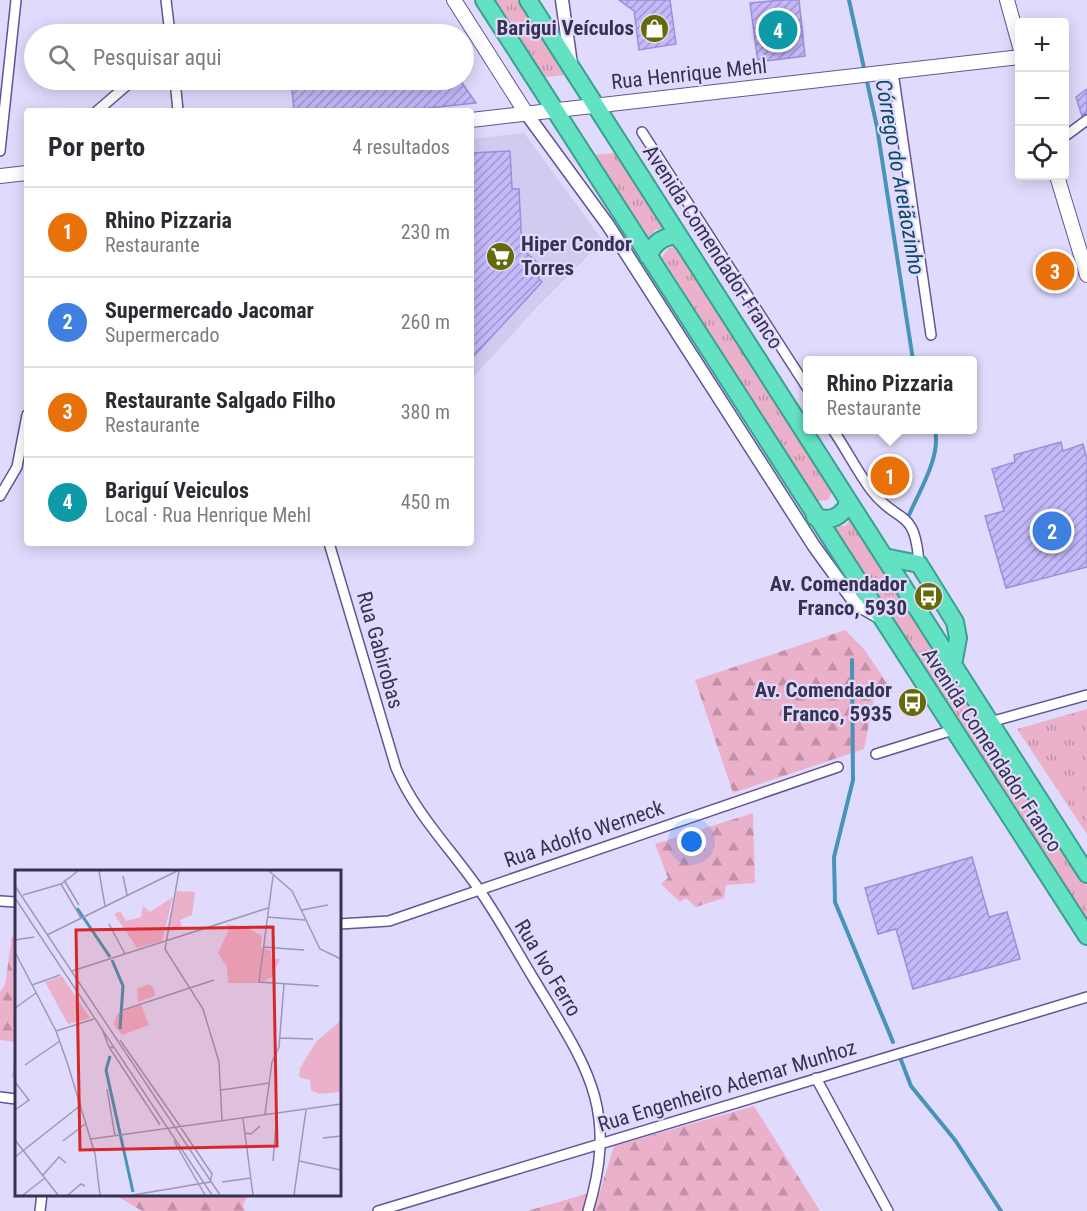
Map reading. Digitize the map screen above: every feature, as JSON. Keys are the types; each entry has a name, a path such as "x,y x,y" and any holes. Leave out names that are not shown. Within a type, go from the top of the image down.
{"highway":[{"name":"Avenida Comendador Franco","path":"484,0 879,617 1086,933"},
{"name":"Avenida Comendador Franco","path":"528,0 803,430"},
{"path":"648,256 653,245 663,237 676,235 683,243"},
{"name":"Avenida Comendador Franco","path":"805,434 1087,874"},
{"path":"815,517 828,520 840,516 847,507 847,499"},
{"path":"884,557 919,564 955,622 958,638 953,665"}],"main road":[{"name":"Avenida Comendador Franco","path":"454,0 469,24"},
{"path":"1007,0 1015,29"},
{"name":"Avenida Comendador Franco","path":"474,31 526,113"},
{"name":"Rua Henrique Mehl","path":"474,120 1015,58"},
{"path":"0,176 24,173"},
{"path":"1059,180 1083,242 1087,275"}],"street":[{"path":"0,151 16,0"},
{"path":"166,0 169,24"},
{"name":"Avenida Comendador Franco","path":"562,0 572,68"},
{"path":"893,72 931,335"},
{"path":"100,108 121,90"},
{"path":"176,90 178,108"},
{"name":"Avenida Comendador Franco","path":"526,113 608,225 820,555 856,604 879,617"},
{"path":"1069,134 1087,120"},
{"name":"Avenida Comendador Franco","path":"642,132 803,383"},
{"path":"0,496 16,467 24,429"},
{"path":"836,434 871,490 881,501 907,519 914,529 919,564"},
{"name":"Rua Gabirobas","path":"330,546 396,768"},
{"path":"990,722 1087,694"},
{"path":"876,754 953,730"},
{"name":"Rua Adolfo Werneck","path":"340,924 389,921 479,888 838,767"},
{"name":"Rua Ivo Ferro","path":"396,768 406,793 479,888 581,1057 597,1100 603,1143 588,1211"},
{"path":"0,901 15,902"},
{"name":"Rua Engenheiro Ademar Munhoz","path":"378,1211 1087,997"},
{"path":"816,1078 888,1211"},
{"path":"0,1097 15,1099"},
{"path":"40,1211 42,1196"}],"shaded area":[{"path":"524,133 605,243 601,243 534,310 474,377 474,139"}],"green space":[{"path":"495,0 517,0 564,75 545,77"},
{"path":"615,153 666,230 656,229 649,237 594,155"},
{"path":"669,248 680,249 832,492 828,500 816,501 662,257"},
{"path":"851,515 1087,886 1087,922 833,526 846,526"},
{"path":"845,630 864,649 893,692 874,698 864,749 733,793 695,680"},
{"path":"1087,709 1087,834 1017,729"},
{"path":"753,813 755,883 726,885 724,898 696,907 686,898 680,902 661,884 668,878 655,844"},
{"path":"15,934 15,1042 0,1040 0,992 5,985 12,936"},
{"path":"15,1051 15,1078 12,1077"},
{"path":"754,1106 820,1211 594,1211 614,1146"},
{"path":"590,1193 584,1211 527,1211"},
{"path":"117,1196 248,1196 243,1205 245,1211 142,1211"}],"building":[{"name":"Barigui Veículos","path":"619,0 670,0 676,44 639,50 634,11"},
{"path":"799,0 805,56 758,62 750,3"},
{"path":"1087,89 1087,113 1082,116 1076,97"},
{"path":"292,90 467,90 476,103 429,108 294,108"},
{"name":"Hiper Condor Torres","path":"510,151 512,189 519,189 522,249 545,269 538,278 542,282 474,356 474,153"},
{"path":"1061,442 1063,451 1083,444 1087,459 1087,567 1006,588 985,516 1004,511 992,469 1015,462 1014,455"},
{"path":"972,857 989,917 1007,912 1020,959 913,989 896,929 878,934 865,888"}],"waterway":[{"name":"Córrego do Areiãozinho","path":"849,0 877,127 912,356"},
{"name":"Córrego do Areiãozinho","path":"909,515 932,462 935,434"},
{"name":"Córrego do Areiãozinho","path":"852,660 853,780 834,857 835,902 893,1042"},
{"name":"Córrego do Areiãozinho","path":"901,1060 911,1086 955,1140 1001,1211"}],"place":[{"name":"Barigui Veículos","path":"655,28"},
{"name":"Bariguí Veiculos","path":"778,30"},
{"name":"Hiper Condor Torres","path":"500,256"},
{"name":"Restaurante Salgado Filho","path":"1055,271"},
{"name":"Rhino Pizzaria","path":"890,476"},
{"name":"Supermercado Jacomar","path":"1052,531"},
{"name":"Av. Comendador Franco, 5930","path":"928,596"},
{"name":"Av. Comendador Franco, 5935","path":"913,702"}]}
